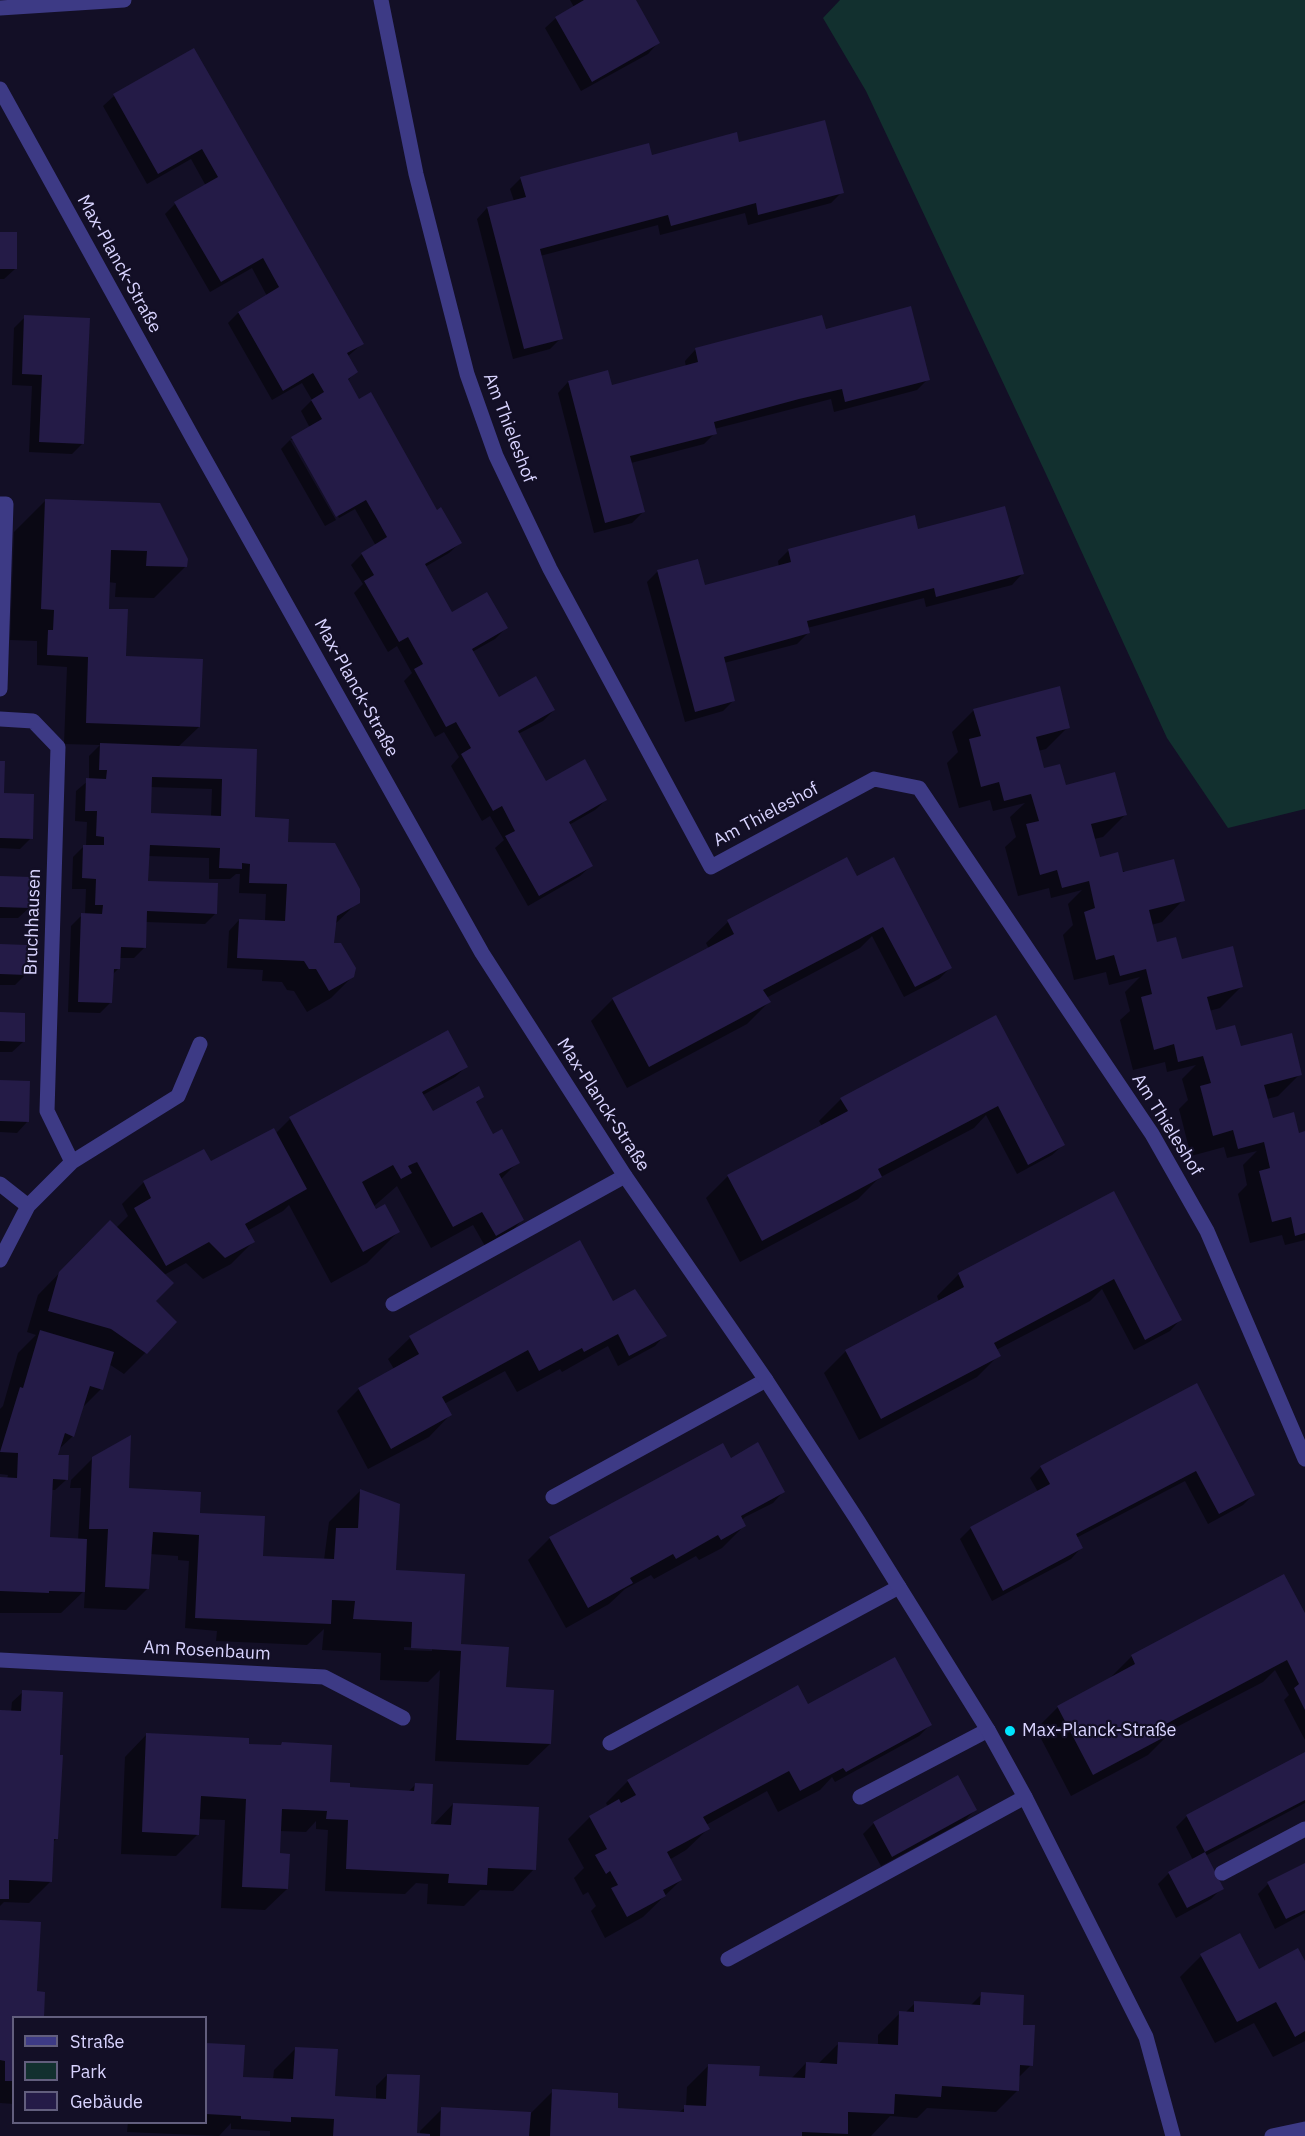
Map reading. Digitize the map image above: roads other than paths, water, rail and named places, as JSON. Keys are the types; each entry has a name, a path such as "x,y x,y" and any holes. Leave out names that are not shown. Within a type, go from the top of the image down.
{"street":[{"path":"0,8 124,0"},
{"name":"Am Thieleshof","path":"381,0 416,174 467,374 496,456 550,570 711,867 874,779 919,788 1152,1134 1207,1231 1305,1459"},
{"name":"Max-Planck-Straße","path":"0,90 482,953 625,1176 766,1380 988,1730 1025,1797 1146,2037 1173,2136"},
{"path":"0,504 6,504 0,688"},
{"name":"Bruchhausen","path":"0,719 33,721 58,747 47,1111 72,1162"},
{"path":"0,1260 28,1206 72,1162 178,1096 200,1044"},
{"path":"393,1304 625,1176"},
{"path":"0,1184 28,1206"},
{"path":"553,1497 766,1380"},
{"path":"610,1743 899,1587"},
{"name":"Am Rosenbaum","path":"0,1660 324,1677 403,1718"},
{"path":"860,1797 988,1730"},
{"path":"728,1959 1025,1797"},
{"path":"1222,1873 1305,1829"},
{"path":"1272,2136 1305,2128"}],"place":[{"name":"Max-Planck-Straße","path":"1010,1731"}]}
